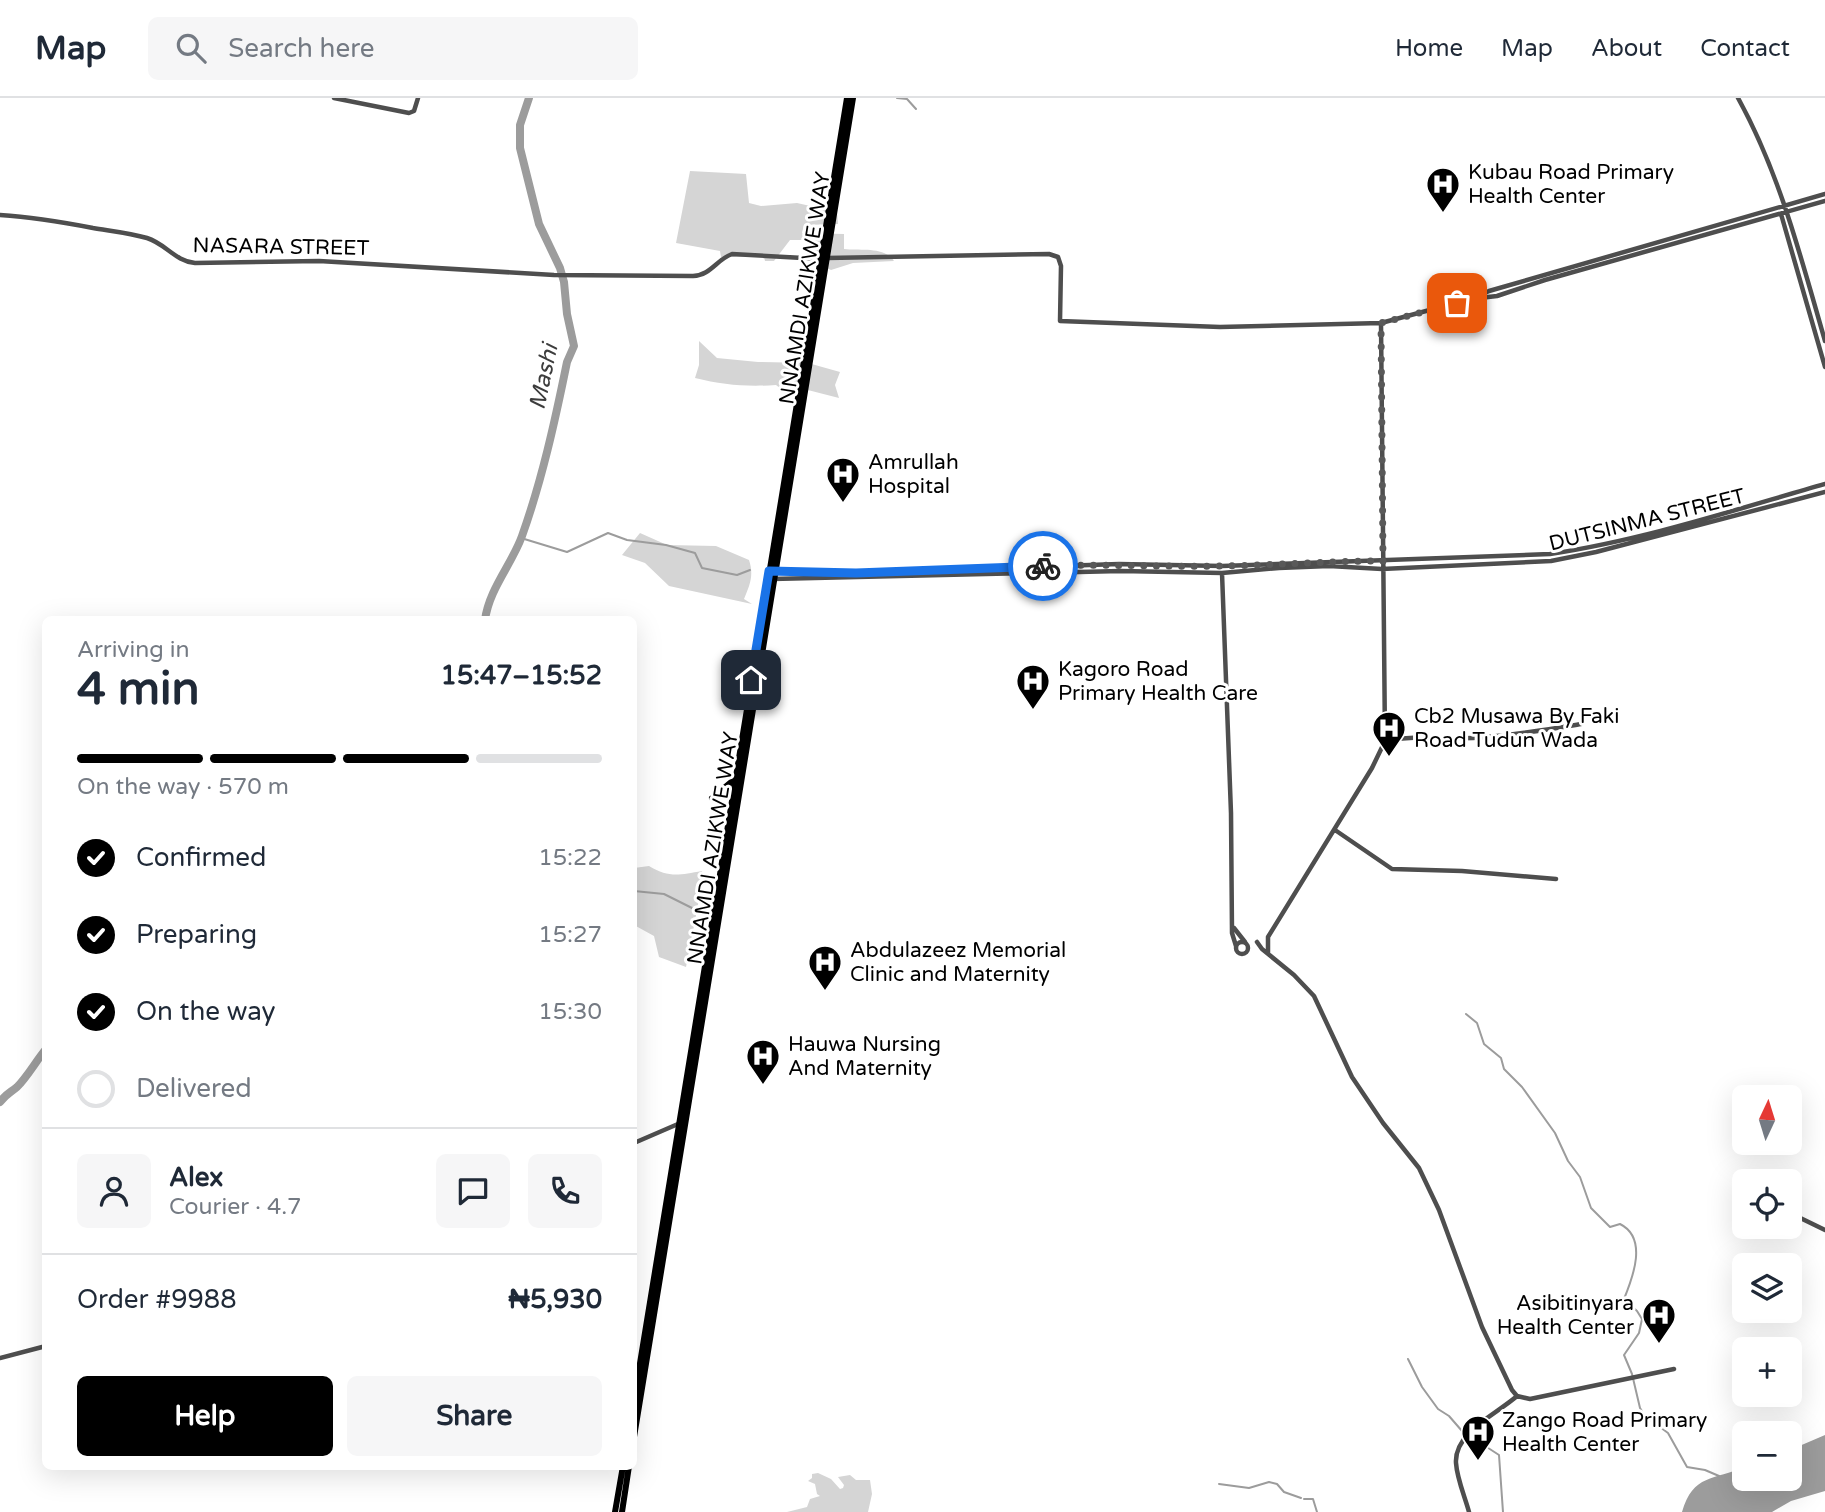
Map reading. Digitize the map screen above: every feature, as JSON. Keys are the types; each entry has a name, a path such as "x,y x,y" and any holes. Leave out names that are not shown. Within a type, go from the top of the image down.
{"highway":[{"name":"NNAMDI AZIKWE WAY","path":"824,258 847,98"},
{"name":"NNAMDI AZIKWE WAY","path":"637,1418 824,258 853,98"},
{"name":"NNAMDI AZIKWE WAY","path":"637,1382 736,778 772,576"},
{"path":"712,798 736,778"},
{"path":"615,1512 621,1470"},
{"path":"622,1512 628,1470"}],"street":[{"path":"334,98 409,113 414,111 418,98"},
{"path":"1738,98 1754,129 1783,206 1788,212 1825,341"},
{"path":"1471,299 1489,291 1825,194"},
{"path":"1222,572 1233,938 1236,950 1240,953 1262,949 1335,830 1385,741 1381,323 1471,299 1497,296 1825,201"},
{"path":"1783,206 1781,214 1825,367"},
{"name":"NASARA STREET","path":"0,215 33,217 132,234 164,246 179,260 195,264 319,261 554,275 701,276 708,273 724,257 732,254 824,258 1049,254 1058,257 1061,266 1060,321 1220,327 1381,323"},
{"name":"DUTSINMA STREET","path":"772,576 1119,564 1222,566 1550,554 1688,523 1825,484"},
{"name":"DUTSINMA STREET","path":"772,576 856,579 1107,571 1222,572 1329,566 1382,569 1557,561 1825,492"},
{"path":"1385,741 1400,738 1523,735 1581,724"},
{"path":"1335,830 1392,869 1556,879"},
{"path":"1233,927 1245,943 1247,951"},
{"path":"1236,946 1239,942 1268,940"},
{"path":"1268,940 1270,957"},
{"path":"1257,942 1314,996 1352,1077 1424,1176 1439,1209 1482,1327 1517,1396 1530,1399 1674,1369"},
{"path":"637,1142 679,1124"},
{"path":"1802,1219 1825,1230"},
{"path":"0,1358 42,1347"},
{"path":"1469,1512 1456,1462 1457,1451 1466,1436 1517,1396"}],"shaded area":[{"path":"690,171 746,174 749,203 761,206 797,203 837,212 838,224 804,225 802,233 844,234 844,249 878,251 890,256 894,261 853,263 831,270 812,261 811,251 805,240 790,240 774,261 765,261 764,257 721,257 720,251 676,243"},
{"path":"699,341 717,358 808,363 840,372 835,385 839,398 800,388 799,381 780,388 776,385 735,385 695,378 699,365"},
{"path":"640,533 667,545 716,546 749,560 751,580 744,599 752,604 669,586 645,563 622,555"},
{"path":"649,866 674,874 702,871 703,879 686,967 659,957 654,936 637,927 637,868"},
{"path":"1825,1435 1825,1491 1791,1501 1772,1512 1682,1512 1692,1491 1699,1484 1732,1471 1732,1491 1802,1491 1802,1445"},
{"path":"818,1473 831,1479 840,1489 844,1485 838,1477 850,1475 856,1480 870,1480 872,1494 868,1512 787,1512 807,1507 810,1499 820,1496 815,1484 808,1481 812,1474"}],"waterway":[{"name":"Mashi","path":"486,616 491,598 518,546 529,515 548,450 567,362 574,346 564,282 539,224 520,148 520,125 529,98"},
{"path":"897,98 907,99 916,109"},
{"path":"521,538 567,552 608,533 627,540 666,545 695,553 702,568 737,575 750,570"},
{"path":"637,891 664,894 696,910"},
{"path":"1466,1014 1477,1023 1484,1044 1501,1058 1504,1069 1522,1087 1555,1133 1568,1161 1580,1177 1591,1208 1610,1227 1620,1224 1629,1230 1634,1239 1636,1259 1624,1299 1642,1319 1639,1333 1624,1355 1632,1374 1640,1408 1645,1416 1668,1433 1687,1467 1719,1476"},
{"name":"Mashi","path":"0,1102 21,1083 42,1054"},
{"path":"1408,1359 1422,1387 1438,1409 1449,1416 1462,1431 1499,1455 1503,1512"},
{"path":"1219,1484 1249,1488 1269,1482 1277,1484 1284,1492 1301,1498"},
{"path":"1304,1499 1313,1499 1317,1512"}],"way so far":[{"path":"1043,566 1222,566 1383,561 1381,323 1457,303"}],"place":[{"name":"Kubau Road Primary Health Center","path":"1443,214"},
{"name":"Amrullah Hospital","path":"843,504"},
{"name":"Kagoro Road Primary Health Care","path":"1033,711"},
{"name":"Cb2 Musawa By Faki Road Tudun Wada","path":"1389,758"},
{"name":"Abdulazeez Memorial Clinic and Maternity","path":"825,992"},
{"name":"Hauwa Nursing And Maternity","path":"763,1086"},
{"name":"Asibitinyara Health Center","path":"1659,1345"},
{"name":"Zango Road Primary Health Center","path":"1478,1462"}],"route":[{"path":"751,680 769,571 856,573 1043,566"}]}
